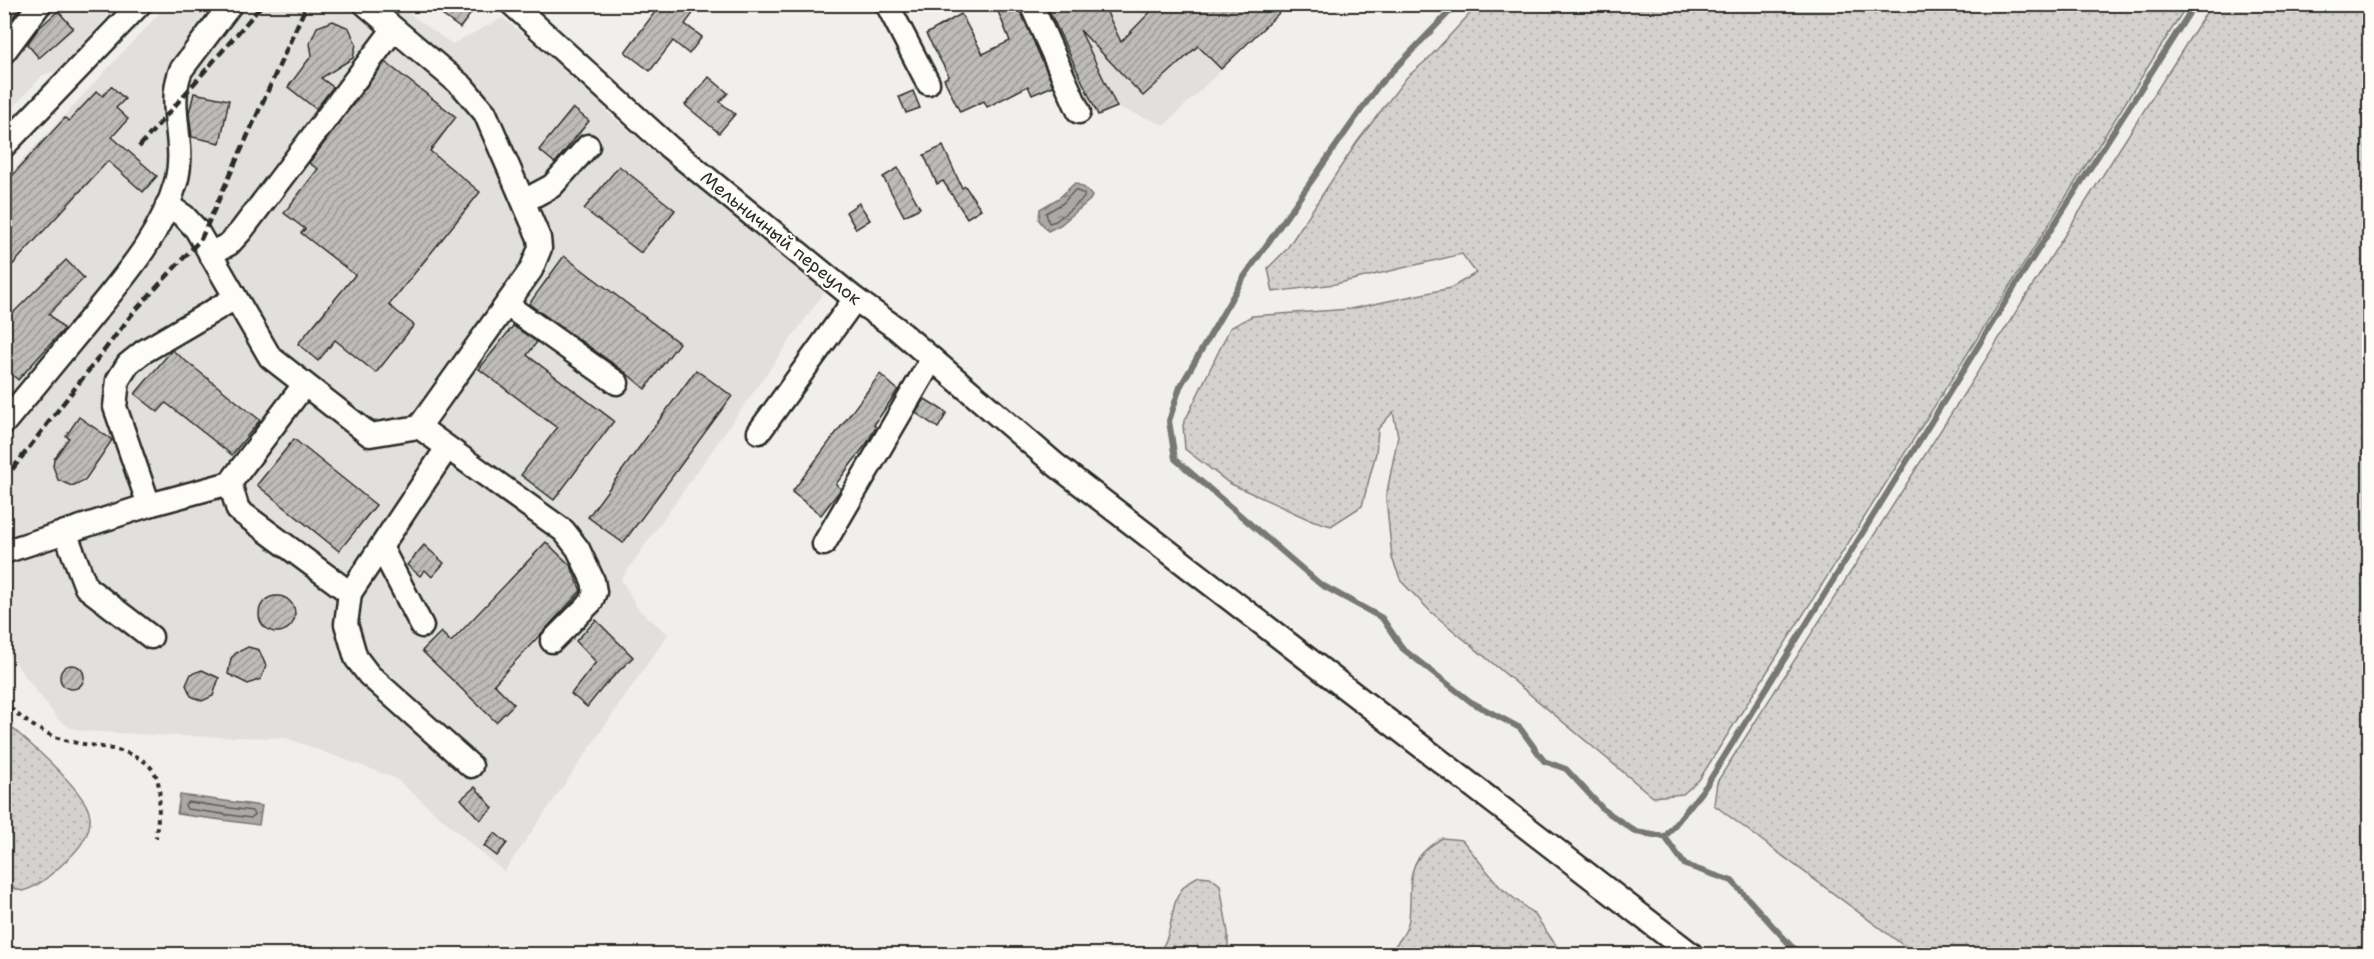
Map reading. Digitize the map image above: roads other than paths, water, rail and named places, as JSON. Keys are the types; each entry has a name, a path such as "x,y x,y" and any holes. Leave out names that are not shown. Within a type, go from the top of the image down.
{"street":[{"path":"4,52 40,4"},
{"path":"4,146 140,4"},
{"path":"4,423 135,264 167,205 176,182 180,161 174,107 176,82 181,70 231,4"},
{"path":"167,205 190,222 270,357 370,435 418,427 531,270 540,248 536,228 490,122 478,103 463,87 393,30 366,4"},
{"name":"Мельничный переулок","path":"512,4 669,147 855,299 896,328 1056,465 1691,954"},
{"path":"887,4 928,83"},
{"path":"1031,4 1079,112"},
{"path":"210,254 229,244 241,231 393,30"},
{"path":"524,201 552,186 588,146"},
{"path":"149,505 115,407 118,380 128,364 143,352 235,298"},
{"path":"759,432 855,299"},
{"path":"507,305 617,383"},
{"path":"824,544 932,359"},
{"path":"4,552 149,505 230,483 304,384"},
{"path":"418,427 564,531 578,549 593,581 595,592 591,602 552,641"},
{"path":"447,448 350,593 346,624 356,658 385,691 471,766"},
{"path":"230,483 238,510 350,593"},
{"path":"65,532 86,587 151,637"},
{"path":"381,547 422,626"}],"water":[{"path":"1075,183 1085,188 1092,196 1090,200 1060,225 1048,231 1039,220 1040,209 1059,198"},
{"path":"180,795 262,806 259,825 177,814"}],"waterway":[{"path":"1457,4 1378,86 1244,277 1180,387 1169,421 1175,459 1320,584 1382,618 1403,649 1471,702 1520,728 1544,761 1566,769 1603,809 1636,832 1665,837 1685,865 1732,881 1791,946 1803,954"},
{"path":"1665,837 1706,786 2027,267 2195,4"}],"railway":[{"path":"139,147 263,4"},
{"path":"4,480 133,313 201,239 307,4"}]}
